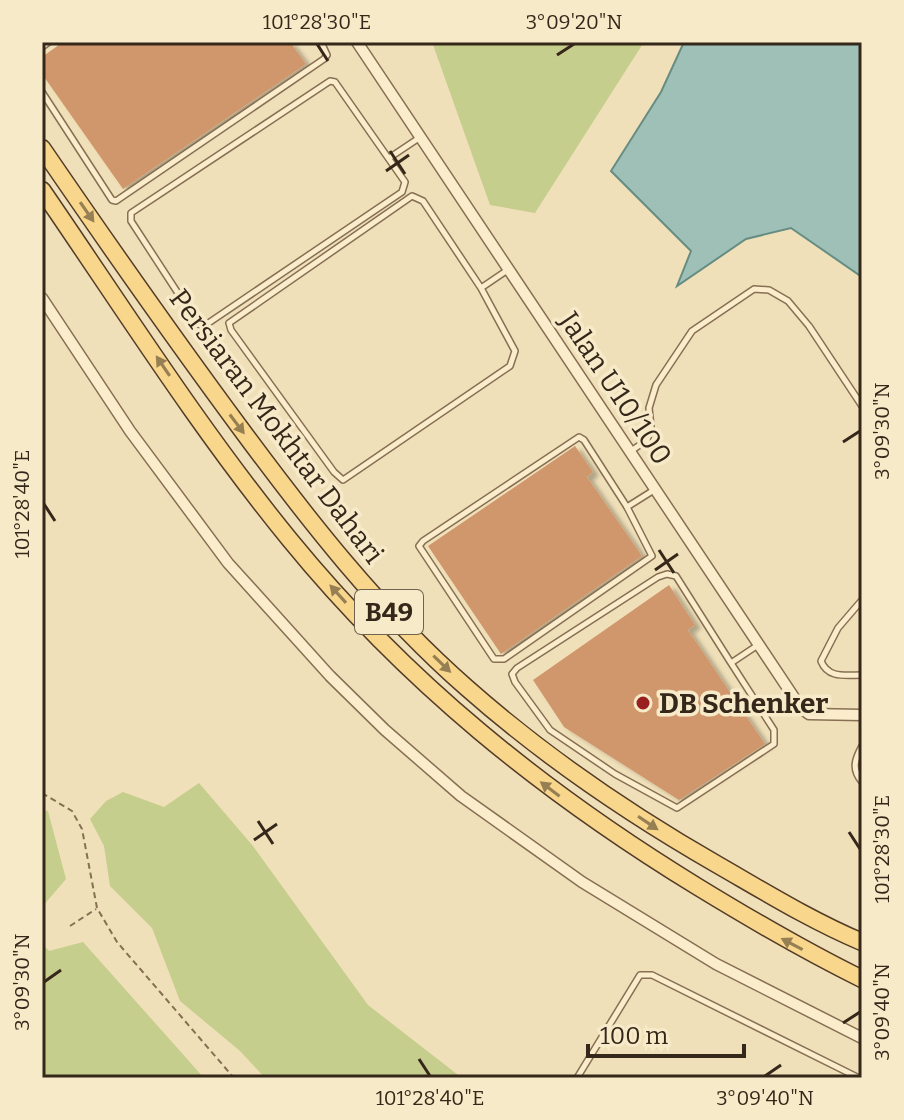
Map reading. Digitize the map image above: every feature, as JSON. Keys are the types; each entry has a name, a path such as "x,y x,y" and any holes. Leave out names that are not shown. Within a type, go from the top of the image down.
{"main road":[{"name":"Persiaran Mokhtar Dahari","path":"42,148 184,351 312,525 399,622 455,677 564,766 669,837 802,914 862,942"},
{"name":"Persiaran Mokhtar Dahari","path":"42,190 219,448 291,542 377,638 450,709 553,791 658,862 785,940 862,979"}],"street":[{"name":"Jalan U10/100","path":"357,42 801,708 809,714 862,715"},
{"path":"42,298 130,431 228,563 330,676 385,730 461,796 582,882 716,964 862,1038"}],"lane":[{"path":"42,47 49,42"},
{"path":"42,92 112,200 116,201 324,59 327,51 321,42"},
{"path":"330,81 335,82 389,158 405,182 402,192 203,326 198,324 129,217 170,186 330,81"},
{"path":"389,158 420,137"},
{"path":"412,196 423,201 481,288 515,351 510,366 343,480 240,343 229,323 412,196"},
{"path":"481,288 509,269"},
{"path":"630,452 647,440 651,427 649,408 656,385 692,331 754,289 769,290 788,301 809,326 862,406"},
{"path":"579,437 584,440 627,507 652,552 650,559 499,660 494,659 419,546 579,437"},
{"path":"627,507 655,489"},
{"path":"667,574 676,576 731,663 774,730 774,744 677,808 615,774 550,730 512,674 667,574"},
{"path":"862,600 838,628 821,661 824,669 833,675 862,675"},
{"path":"731,663 758,645"},
{"path":"862,746 854,762 857,776 862,782"},
{"path":"577,1078 640,975 652,975 859,1078"}],"path":[{"path":"42,793 72,811 82,829 97,908 124,951 234,1078"},
{"path":"70,926 97,908"}],"green space":[{"path":"432,42 644,42 535,213 490,205"},
{"path":"199,783 253,846 368,1005 462,1078 265,1078 240,1051 180,1001 152,928 110,886 104,846 90,819 106,801 123,792 164,807"},
{"path":"42,810 48,811 66,879 42,907"},
{"path":"83,942 204,1078 42,1078 42,943 49,951"}],"water":[{"path":"684,42 862,42 862,277 791,228 746,239 677,286 691,251 611,171 661,92"}],"building":[{"path":"63,42 290,42 306,64 123,189 42,74 42,57"},
{"path":"575,446 593,472 587,477 642,556 501,654 428,546"},
{"name":"DB Schenker","path":"669,585 695,625 688,630 765,744 679,800 564,727 533,680"}],"place":[{"name":"DB Schenker","path":"643,703"}]}
